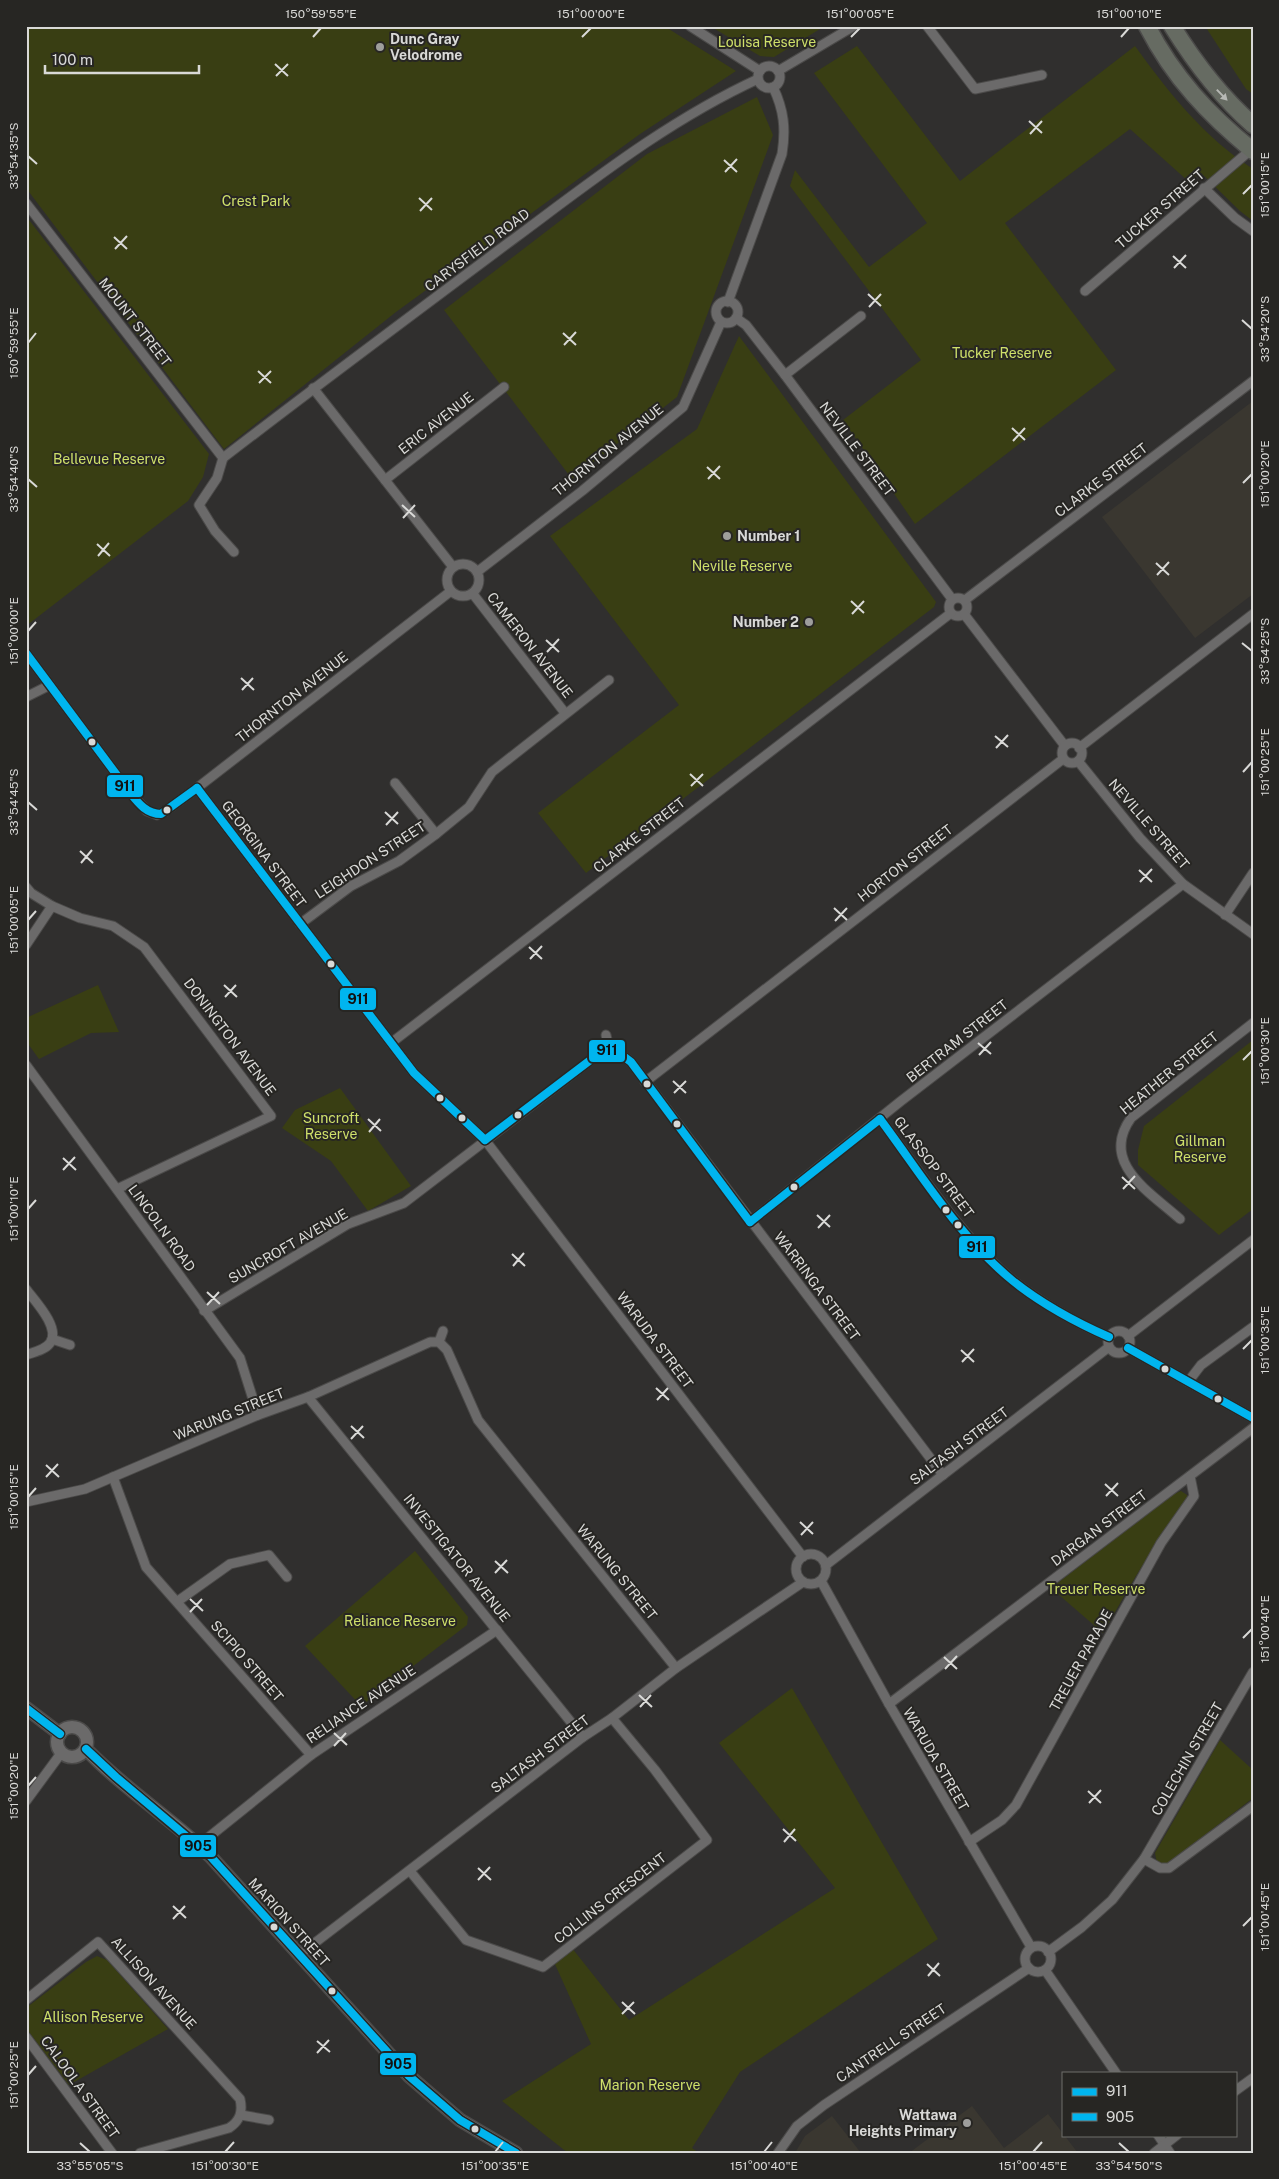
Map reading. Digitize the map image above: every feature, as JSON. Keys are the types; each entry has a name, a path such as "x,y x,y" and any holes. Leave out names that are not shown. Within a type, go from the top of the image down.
{"highway":[{"path":"1147,26 1161,52 1191,94 1220,124 1252,150"},
{"path":"1172,26 1214,88 1253,125"}],"main road":[{"path":"1181,26 1194,61"},
{"path":"26,1708 60,1734"},
{"path":"68,1728 78,1728 86,1734 86,1749 75,1756 62,1752 58,1743 60,1734 68,1728"},
{"name":"MARION STREET","path":"86,1749 115,1778 178,1827 199,1846 381,2048 415,2082 460,2120 513,2152"}],"street":[{"path":"690,26 759,75 763,86 773,87 779,79 778,72 769,66 759,75"},
{"path":"778,72 854,26"},
{"path":"927,26 975,89 1042,74"},
{"name":"CARYSFIELD ROAD","path":"223,458 313,388 640,146 705,105 759,75"},
{"name":"THORNTON AVENUE","path":"477,572 582,490 683,407 721,322 717,316 717,309 721,304 728,302 782,154 785,129 784,116 773,87"},
{"name":"TUCKER STREET","path":"1085,291 1204,188 1252,150"},
{"path":"1204,188 1235,218 1253,231"},
{"name":"MOUNT STREET","path":"26,203 223,458"},
{"path":"721,322 730,323 736,318 737,308 728,302"},
{"path":"785,375 860,316"},
{"name":"NEVILLE STREET","path":"736,318 746,325 785,375 952,599"},
{"name":"CLARKE STREET","path":"965,600 1253,381"},
{"name":"ERIC AVENUE","path":"385,480 504,387"},
{"path":"313,388 453,567"},
{"path":"223,458 217,478 199,505 215,531 234,552"},
{"path":"463,564 469,565 477,572 478,586 473,594 464,597 451,591 447,582 447,576 453,567 463,564"},
{"name":"THORNTON AVENUE","path":"50,685 131,794 146,811 152,814 161,814 451,591"},
{"name":"CAMERON AVENUE","path":"473,594 565,713"},
{"path":"959,597 965,600 967,607 964,614 957,616 951,613 949,606 952,599 959,597"},
{"name":"CLARKE STREET","path":"391,1043 951,613"},
{"path":"964,614 1065,746"},
{"path":"1080,748 1253,614"},
{"path":"26,653 50,685 26,697"},
{"name":"LEIGHDON STREET","path":"300,924 351,886 399,861 436,834 469,807 492,772 609,680"},
{"path":"1073,744 1080,748 1081,754 1078,761 1070,763 1064,758 1062,752 1065,746 1073,744"},
{"name":"HORTON STREET","path":"645,1082 1064,758"},
{"name":"NEVILLE STREET","path":"1078,761 1140,838 1183,884 1253,934"},
{"path":"395,783 436,834"},
{"name":"GEORGINA STREET","path":"196,788 414,1073 486,1140"},
{"path":"1225,915 1253,873"},
{"name":"BERTRAM STREET","path":"750,1222 1183,884"},
{"name":"DONINGTON AVENUE","path":"26,887 31,893 52,906 80,918 113,926 144,947 271,1116 117,1189"},
{"path":"26,945 52,906"},
{"name":"HEATHER STREET","path":"1180,1219 1132,1176 1123,1163 1120,1139 1123,1129 1131,1118 1253,1023"},
{"path":"486,1140 592,1059 609,1049 606,1035"},
{"name":"WARRINGA STREET","path":"609,1049 624,1055 944,1475"},
{"name":"LINCOLN ROAD","path":"26,1065 30,1078 117,1189 240,1358 258,1415"},
{"name":"GLASSOP STREET","path":"880,1119 975,1244 1003,1273 1040,1299 1094,1331 1110,1337"},
{"name":"SUNCROFT AVENUE","path":"204,1311 348,1224 404,1203 486,1140"},
{"name":"WARUDA STREET","path":"486,1140 803,1557"},
{"path":"1128,1336 1253,1240"},
{"path":"26,1289 51,1324 54,1334 46,1346 26,1355"},
{"path":"1188,1382 1201,1365 1253,1327"},
{"path":"439,1342 443,1331"},
{"path":"1118,1331 1128,1336 1130,1342 1128,1348 1120,1353 1113,1352 1109,1347 1110,1337 1118,1331"},
{"path":"52,1339 70,1346"},
{"name":"WARUNG STREET","path":"26,1502 86,1489 258,1415 308,1397 430,1342 439,1342 448,1350 478,1420 676,1668"},
{"name":"SALTASH STREET","path":"826,1565 1109,1347"},
{"path":"1128,1348 1253,1418"},
{"name":"INVESTIGATOR AVENUE","path":"308,1397 582,1738"},
{"name":"DARGAN STREET","path":"889,1704 1253,1428"},
{"name":"TREUER PARADE","path":"969,1842 1002,1820 1016,1805 1161,1543 1194,1496 1190,1476"},
{"name":"SCIPIO STREET","path":"113,1477 146,1567 311,1754"},
{"path":"812,1554 816,1555 826,1565 826,1574 821,1581 812,1584 803,1582 796,1569 799,1560 803,1557 812,1554"},
{"path":"178,1601 230,1564 269,1555 287,1577"},
{"name":"WARUDA STREET","path":"821,1581 889,1704 1032,1948"},
{"name":"SALTASH STREET","path":"299,1955 676,1668 803,1582"},
{"name":"RELIANCE AVENUE","path":"199,1846 311,1754 497,1630"},
{"name":"COLECHIN STREET","path":"1144,1859 1253,1672"},
{"name":"COLLINS CRESCENT","path":"410,1870 466,1940 543,1967 707,1840 655,1770 612,1718"},
{"path":"26,1801 62,1752"},
{"path":"1048,1952 1100,1911 1117,1894 1144,1859 1160,1868 1169,1868 1253,1806"},
{"name":"ALLISON AVENUE","path":"26,2000 98,1942 240,2099 241,2115"},
{"path":"1043,1947 1048,1952 1050,1963 1045,1970 1035,1971 1029,1968 1025,1957 1032,1948 1043,1947"},
{"name":"CANTRELL STREET","path":"778,2153 797,2126 824,2105 1029,1968"},
{"path":"1045,1970 1115,2072"},
{"name":"CALOOLA STREET","path":"26,2037 112,2153"},
{"path":"1236,2091 1253,2078"},
{"path":"140,2153 229,2128 237,2123 241,2115 269,2120"},
{"path":"1159,2136 1168,2149"},
{"path":"1154,2153 1168,2149 1176,2136"}],"shaded area":[{"path":"1253,401 1253,594 1195,638 1102,517"},
{"name":"Wattawa Heights Primary","path":"972,2106 1004,2148 1048,2114 1062,2132 1062,2136 1065,2136 1078,2153 909,2153"},
{"name":"Wattawa Heights Primary","path":"832,2116 861,2153 795,2153 805,2136"}],"green space":[{"name":"Crest Park","path":"26,26 664,26 736,71 640,134 396,312 224,449 26,188"},
{"name":"Louisa Reserve","path":"710,26 825,26 774,57 760,56"},
{"path":"1205,26 1253,26 1253,94 1246,89"},
{"name":"Tucker Reserve","path":"857,46 960,181 1135,46 1188,113 1219,143 1253,169 1253,221 1201,173 1188,181 1130,129 1005,223 1116,370 915,524 843,420 921,360 790,186 795,170 869,267 927,223 814,73"},
{"path":"757,97 773,135 677,397 572,479 444,310 647,154"},
{"name":"Bellevue Reserve","path":"26,216 209,454 203,477 188,501 26,626"},
{"name":"Neville Reserve","path":"739,336 936,602 934,607 586,873 538,813 679,705 550,536 697,429"},
{"path":"98,985 119,1032 91,1033 39,1059 26,1041 26,1018"},
{"name":"Gillman Reserve","path":"1253,1040 1253,1209 1219,1235 1138,1165 1138,1150 1144,1126"},
{"name":"Suncroft Reserve","path":"340,1088 411,1186 368,1211 331,1161 282,1128 295,1110"},
{"name":"Treuer Reserve","path":"1181,1491 1187,1495 1183,1508 1142,1566 1103,1633 1051,1588 1174,1494"},
{"name":"Reliance Reserve","path":"415,1551 468,1617 467,1625 361,1706 305,1646"},
{"name":"Marion Reserve","path":"792,1688 938,1939 740,2072 692,2148 699,2153 568,2153 502,2101 591,2044 554,1962 572,1948 629,2020 835,1888 719,1743"},
{"path":"1220,1740 1253,1770 1253,1798 1168,1863 1162,1865 1157,1863 1155,1853"},
{"name":"Allison Reserve","path":"97,1956 107,1960 168,2029 69,2085 26,2028 26,2008 86,1962"}],"transit line":[{"name":"911","path":"26,653 131,794 144,808 156,814 161,814 197,788"},
{"name":"911","path":"197,788 414,1073 485,1140"},
{"name":"911","path":"485,1140 601,1052 610,1050 618,1052 631,1062 750,1222"},
{"name":"911","path":"880,1119 958,1225 993,1264 1047,1305 1109,1337"},
{"name":"911","path":"750,1222 880,1119"},
{"name":"911","path":"1128,1348 1253,1418"},
{"name":"905","path":"26,1708 60,1734"},
{"name":"905","path":"86,1749 116,1777 211,1857 409,2076 460,2120 516,2153"}],"place":[{"name":"Dunc Gray Velodrome","path":"380,47"},
{"name":"Number 1","path":"727,536"},
{"name":"Number 2","path":"809,622"},
{"name":"Wattawa Heights Primary","path":"967,2123"}]}
